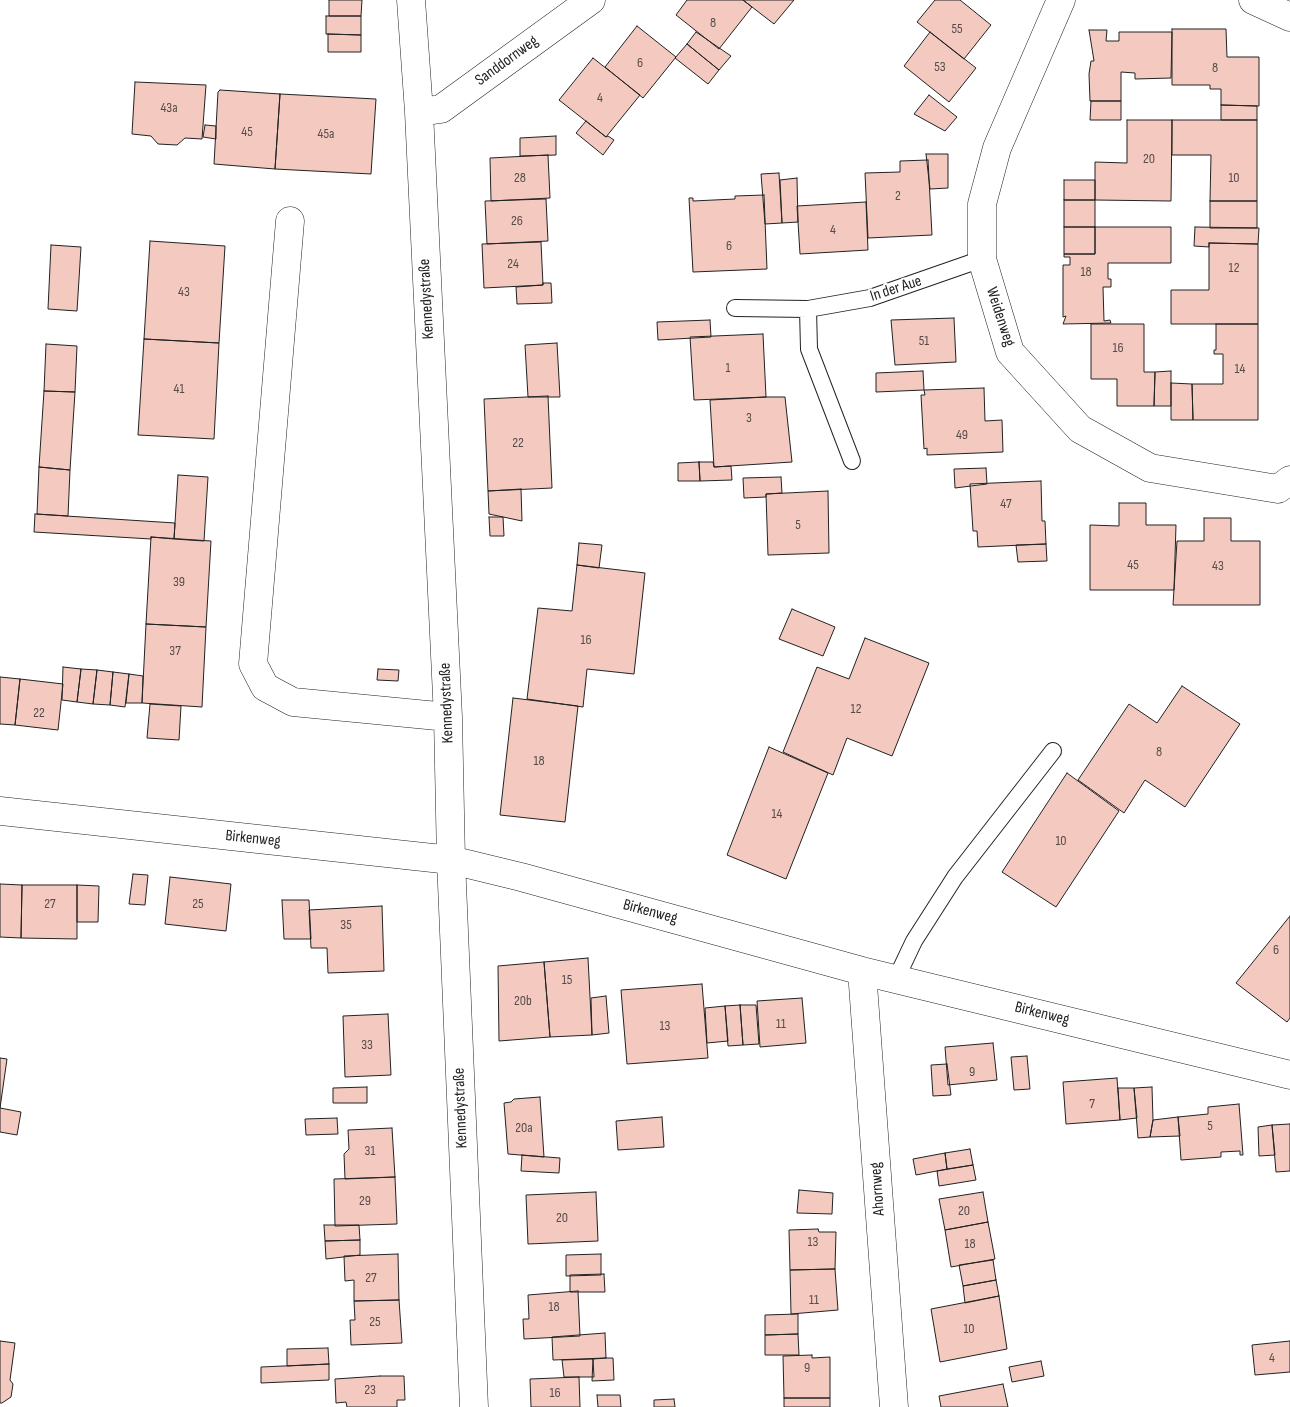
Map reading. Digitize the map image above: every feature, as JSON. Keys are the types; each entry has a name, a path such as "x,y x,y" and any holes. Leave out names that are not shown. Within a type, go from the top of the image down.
{"street":[{"name":"Kennedystraße","path":"411,0 420,112 448,717 451,860 474,1407"},
{"name":"Sanddornweg","path":"420,112 441,109 591,0"},
{"name":"Weidenweg","path":"1061,0 997,148 982,204 982,259 1010,352 1080,429 1150,468 1278,489 1290,480"},
{"path":"1253,0 1290,17"},
{"path":"290,221 253,664 265,687 293,702 448,717"},
{"name":"Birkenweg","path":"0,811 451,860 521,877 896,979 1290,1074"},
{"name":"Ahornweg","path":"862,970 894,1407"}],"lane":[{"name":"In der Aue","path":"735,308 808,309 870,298 982,259"},
{"path":"808,309 809,348 852,462"},
{"path":"896,979 914,940 955,876 1053,751"}],"building":[{"path":"329,0 362,0 361,16 329,16"},
{"path":"687,0 743,0 752,7 719,49 676,15"},
{"path":"743,0 794,0 774,24"},
{"path":"935,0 960,0 991,25 964,59 917,22"},
{"path":"326,16 361,16 361,35 326,34"},
{"path":"637,26 676,57 643,98 605,67"},
{"path":"1172,29 1226,29 1227,57 1259,57 1259,106 1221,105 1221,89 1210,89 1210,85 1172,85"},
{"path":"1089,30 1107,30 1106,41 1119,41 1119,32 1172,32 1171,78 1135,79 1135,73 1121,72 1121,101 1090,101 1089,74 1091,61 1094,61"},
{"path":"696,32 731,56 719,70 687,44"},
{"path":"930,32 976,68 949,102 904,66"},
{"path":"328,34 361,35 361,52 328,52"},
{"path":"687,44 719,70 708,84 675,58"},
{"path":"593,58 640,95 606,137 559,100"},
{"path":"135,82 206,85 202,139 185,138 177,145 158,144 151,136 132,134"},
{"path":"220,90 280,94 275,169 214,164 218,92"},
{"path":"280,94 376,99 371,174 275,169"},
{"path":"929,95 957,117 945,131 914,114"},
{"path":"1091,101 1121,101 1121,120 1090,120"},
{"path":"1221,105 1257,106 1257,120 1221,120"},
{"path":"1127,120 1172,120 1171,201 1095,200 1095,162 1127,163"},
{"path":"1172,120 1257,120 1257,201 1210,201 1211,155 1172,155"},
{"path":"586,121 606,137 608,136 614,140 603,155 576,133"},
{"path":"205,125 216,126 216,139 203,137"},
{"path":"556,136 556,155 520,156 520,138"},
{"path":"926,154 948,154 948,188 930,189"},
{"path":"548,155 550,198 491,201 490,158"},
{"path":"928,160 932,235 868,238 865,173 900,172 900,161"},
{"path":"779,173 782,223 765,224 761,174"},
{"path":"797,178 798,222 782,223 780,180"},
{"path":"1064,180 1095,180 1095,200 1064,200"},
{"path":"764,195 767,269 693,272 689,198 693,198 693,201 735,199 735,196"},
{"path":"546,199 548,241 487,244 485,201"},
{"path":"1064,200 1095,200 1095,227 1064,227"},
{"path":"1210,201 1257,201 1257,228 1210,228"},
{"path":"866,202 868,250 800,254 797,206"},
{"path":"1064,227 1095,227 1095,254 1064,254"},
{"path":"1095,227 1171,227 1171,263 1108,263 1108,279 1111,279 1111,287 1103,287 1104,321 1110,320 1111,323 1063,324 1066,316 1063,317 1063,265 1070,265 1070,257 1064,257 1064,254 1095,254"},
{"path":"1195,227 1259,228 1258,244 1209,243 1209,247 1194,246"},
{"path":"150,241 225,246 219,343 144,339"},
{"path":"541,242 543,285 484,288 482,244"},
{"path":"1209,243 1258,244 1258,324 1171,324 1171,290 1209,290"},
{"path":"51,245 81,247 77,311 48,309"},
{"path":"543,283 551,283 552,303 517,304 516,287 543,285"},
{"path":"954,318 956,362 895,365 891,320"},
{"path":"710,320 711,337 658,340 657,322"},
{"path":"1091,324 1144,324 1144,372 1155,372 1154,406 1117,406 1117,379 1091,379"},
{"path":"1216,324 1258,324 1258,420 1193,420 1192,384 1223,384 1223,354 1214,354 1214,350 1216,350"},
{"path":"763,334 766,397 694,400 690,337"},
{"path":"144,339 219,343 214,439 138,435"},
{"path":"557,343 560,397 528,397 525,345"},
{"path":"46,344 77,346 75,392 44,391"},
{"path":"923,371 924,390 876,392 876,373"},
{"path":"1171,371 1171,406 1154,406 1155,372"},
{"path":"1171,383 1192,384 1193,420 1171,420"},
{"path":"984,388 985,421 1002,420 1003,452 927,455 927,448 924,449 921,395 925,395 924,390"},
{"path":"44,391 75,392 70,470 39,467"},
{"path":"548,396 552,488 488,491 484,399"},
{"path":"785,397 792,462 714,467 710,400"},
{"path":"699,462 700,481 678,481 678,463"},
{"path":"699,462 713,462 714,467 731,466 732,480 700,481"},
{"path":"39,467 70,470 68,516 37,514"},
{"path":"986,468 987,484 955,488 954,469"},
{"path":"178,475 208,477 204,541 174,539"},
{"path":"781,477 782,493 766,494 766,497 744,498 743,478"},
{"path":"1041,481 1042,521 1045,521 1046,544 978,547 977,531 973,531 970,484"},
{"path":"521,489 522,521 489,514 488,491"},
{"path":"828,491 829,553 768,555 766,494"},
{"path":"1119,503 1146,503 1146,525 1176,525 1174,590 1090,590 1090,525 1119,526"},
{"path":"35,514 175,523 174,539 34,532"},
{"path":"489,517 503,517 504,536 490,536"},
{"path":"1204,518 1231,518 1231,541 1260,541 1260,605 1173,605 1177,541 1204,541"},
{"path":"151,537 211,541 206,627 146,624"},
{"path":"579,543 602,545 599,568 577,565"},
{"path":"1046,544 1047,561 1018,562 1016,545"},
{"path":"577,565 645,573 634,674 587,669 583,707 527,699 538,608 572,611"},
{"path":"792,609 835,627 823,656 779,639"},
{"path":"146,624 206,627 202,707 142,703"},
{"path":"865,638 929,663 892,756 847,738 833,775 783,752 817,667 849,679"},
{"path":"63,667 81,669 77,702 62,700"},
{"path":"81,669 97,670 93,704 77,702"},
{"path":"378,669 399,670 398,681 377,680"},
{"path":"97,670 113,672 110,705 93,704"},
{"path":"113,672 129,674 125,707 110,705"},
{"path":"129,674 143,676 142,703 126,703"},
{"path":"0,677 20,679 15,725 0,724"},
{"path":"20,679 63,684 58,730 15,725"},
{"path":"1182,686 1240,724 1185,807 1145,780 1124,813 1078,780 1129,704 1157,723"},
{"path":"513,698 578,706 565,822 500,815"},
{"path":"150,704 181,706 179,740 147,738"},
{"path":"769,747 828,773 786,879 727,855"},
{"path":"1067,773 1119,811 1056,907 1002,872"},
{"path":"133,874 148,875 145,905 129,904"},
{"path":"170,877 231,884 226,931 165,924"},
{"path":"0,884 22,885 21,938 0,937"},
{"path":"22,885 77,885 77,939 21,938"},
{"path":"77,885 99,886 98,922 77,922"},
{"path":"282,900 309,900 311,939 284,939"},
{"path":"382,906 384,971 328,973 327,948 311,948 309,910"},
{"path":"1290,916 1290,1018 1287,1022 1236,983"},
{"path":"588,958 592,1035 550,1037 544,962"},
{"path":"544,962 550,1037 499,1041 498,966"},
{"path":"702,984 708,1058 627,1064 621,990"},
{"path":"606,996 609,1033 592,1035 591,998"},
{"path":"802,998 806,1043 760,1047 757,1001"},
{"path":"740,1005 743,1045 728,1046 725,1006"},
{"path":"740,1005 756,1005 759,1044 743,1045"},
{"path":"725,1006 728,1041 707,1043 705,1008"},
{"path":"388,1014 391,1075 345,1077 343,1016"},
{"path":"993,1043 997,1080 948,1085 945,1047"},
{"path":"1027,1056 1030,1089 1014,1090 1011,1057"},
{"path":"0,1058 7,1059 0,1108"},
{"path":"947,1064 951,1095 933,1096 931,1065"},
{"path":"1117,1078 1120,1120 1066,1124 1063,1082"},
{"path":"367,1087 367,1103 333,1103 333,1088"},
{"path":"1152,1087 1153,1120 1150,1137 1138,1138 1134,1088"},
{"path":"1118,1088 1134,1088 1137,1118 1120,1120"},
{"path":"540,1097 544,1157 508,1154 504,1103 511,1102 514,1099"},
{"path":"1239,1104 1243,1155 1240,1155 1240,1151 1221,1152 1221,1157 1181,1160 1178,1117 1208,1114 1208,1107"},
{"path":"0,1108 21,1112 17,1135 0,1132"},
{"path":"662,1117 664,1147 618,1150 616,1121"},
{"path":"1178,1117 1180,1136 1150,1137 1153,1120"},
{"path":"337,1118 338,1134 306,1135 305,1119"},
{"path":"1290,1124 1290,1171 1276,1172 1272,1125"},
{"path":"1272,1125 1275,1155 1259,1156 1258,1127"},
{"path":"392,1128 395,1177 345,1179 344,1154 349,1149 348,1130"},
{"path":"970,1149 973,1165 947,1169 945,1153"},
{"path":"945,1153 947,1169 916,1175 913,1159"},
{"path":"522,1155 560,1158 559,1173 521,1171"},
{"path":"973,1165 976,1180 939,1186 937,1171"},
{"path":"395,1177 397,1224 335,1226 334,1179"},
{"path":"799,1190 833,1193 832,1214 797,1213"},
{"path":"596,1192 598,1241 528,1244 526,1195"},
{"path":"983,1192 988,1222 945,1230 939,1199"},
{"path":"988,1222 995,1259 951,1267 945,1230"},
{"path":"324,1225 359,1225 360,1240 325,1241"},
{"path":"818,1229 819,1232 836,1232 835,1269 790,1270 789,1230"},
{"path":"360,1240 360,1255 326,1259 325,1241"},
{"path":"398,1254 399,1300 354,1301 354,1280 345,1281 344,1256"},
{"path":"601,1254 601,1275 566,1276 566,1255"},
{"path":"993,1260 996,1280 963,1286 959,1265"},
{"path":"835,1269 838,1310 791,1314 790,1270"},
{"path":"604,1274 605,1292 570,1292 570,1275"},
{"path":"996,1280 999,1296 965,1303 963,1286"},
{"path":"578,1291 580,1336 524,1339 523,1319 529,1319 528,1295"},
{"path":"999,1296 1007,1349 940,1362 931,1309"},
{"path":"399,1300 402,1343 351,1345 350,1320 355,1320 354,1301"},
{"path":"798,1314 798,1334 765,1335 765,1315"},
{"path":"605,1333 606,1358 553,1360 552,1337"},
{"path":"798,1334 799,1355 765,1355 765,1335"},
{"path":"0,1341 15,1343 10,1380 13,1384 11,1397 2,1403 0,1403"},
{"path":"1290,1341 1290,1372 1255,1375 1252,1345"},
{"path":"328,1348 329,1364 287,1366 287,1349"},
{"path":"812,1355 812,1358 830,1357 830,1398 784,1398 783,1356"},
{"path":"613,1358 614,1380 592,1381 593,1359"},
{"path":"593,1359 594,1377 564,1377 562,1360"},
{"path":"1041,1361 1044,1376 1012,1382 1009,1367"},
{"path":"329,1364 329,1380 261,1383 261,1367"},
{"path":"404,1376 405,1400 397,1400 397,1407 347,1407 346,1402 336,1403 335,1379"},
{"path":"579,1377 580,1407 531,1407 530,1379"},
{"path":"1003,1384 1008,1407 941,1407 939,1396"},
{"path":"597,1395 620,1395 621,1407 598,1407"},
{"path":"784,1398 830,1398 830,1407 784,1407"},
{"path":"674,1399 675,1407 654,1407 654,1400"}]}
